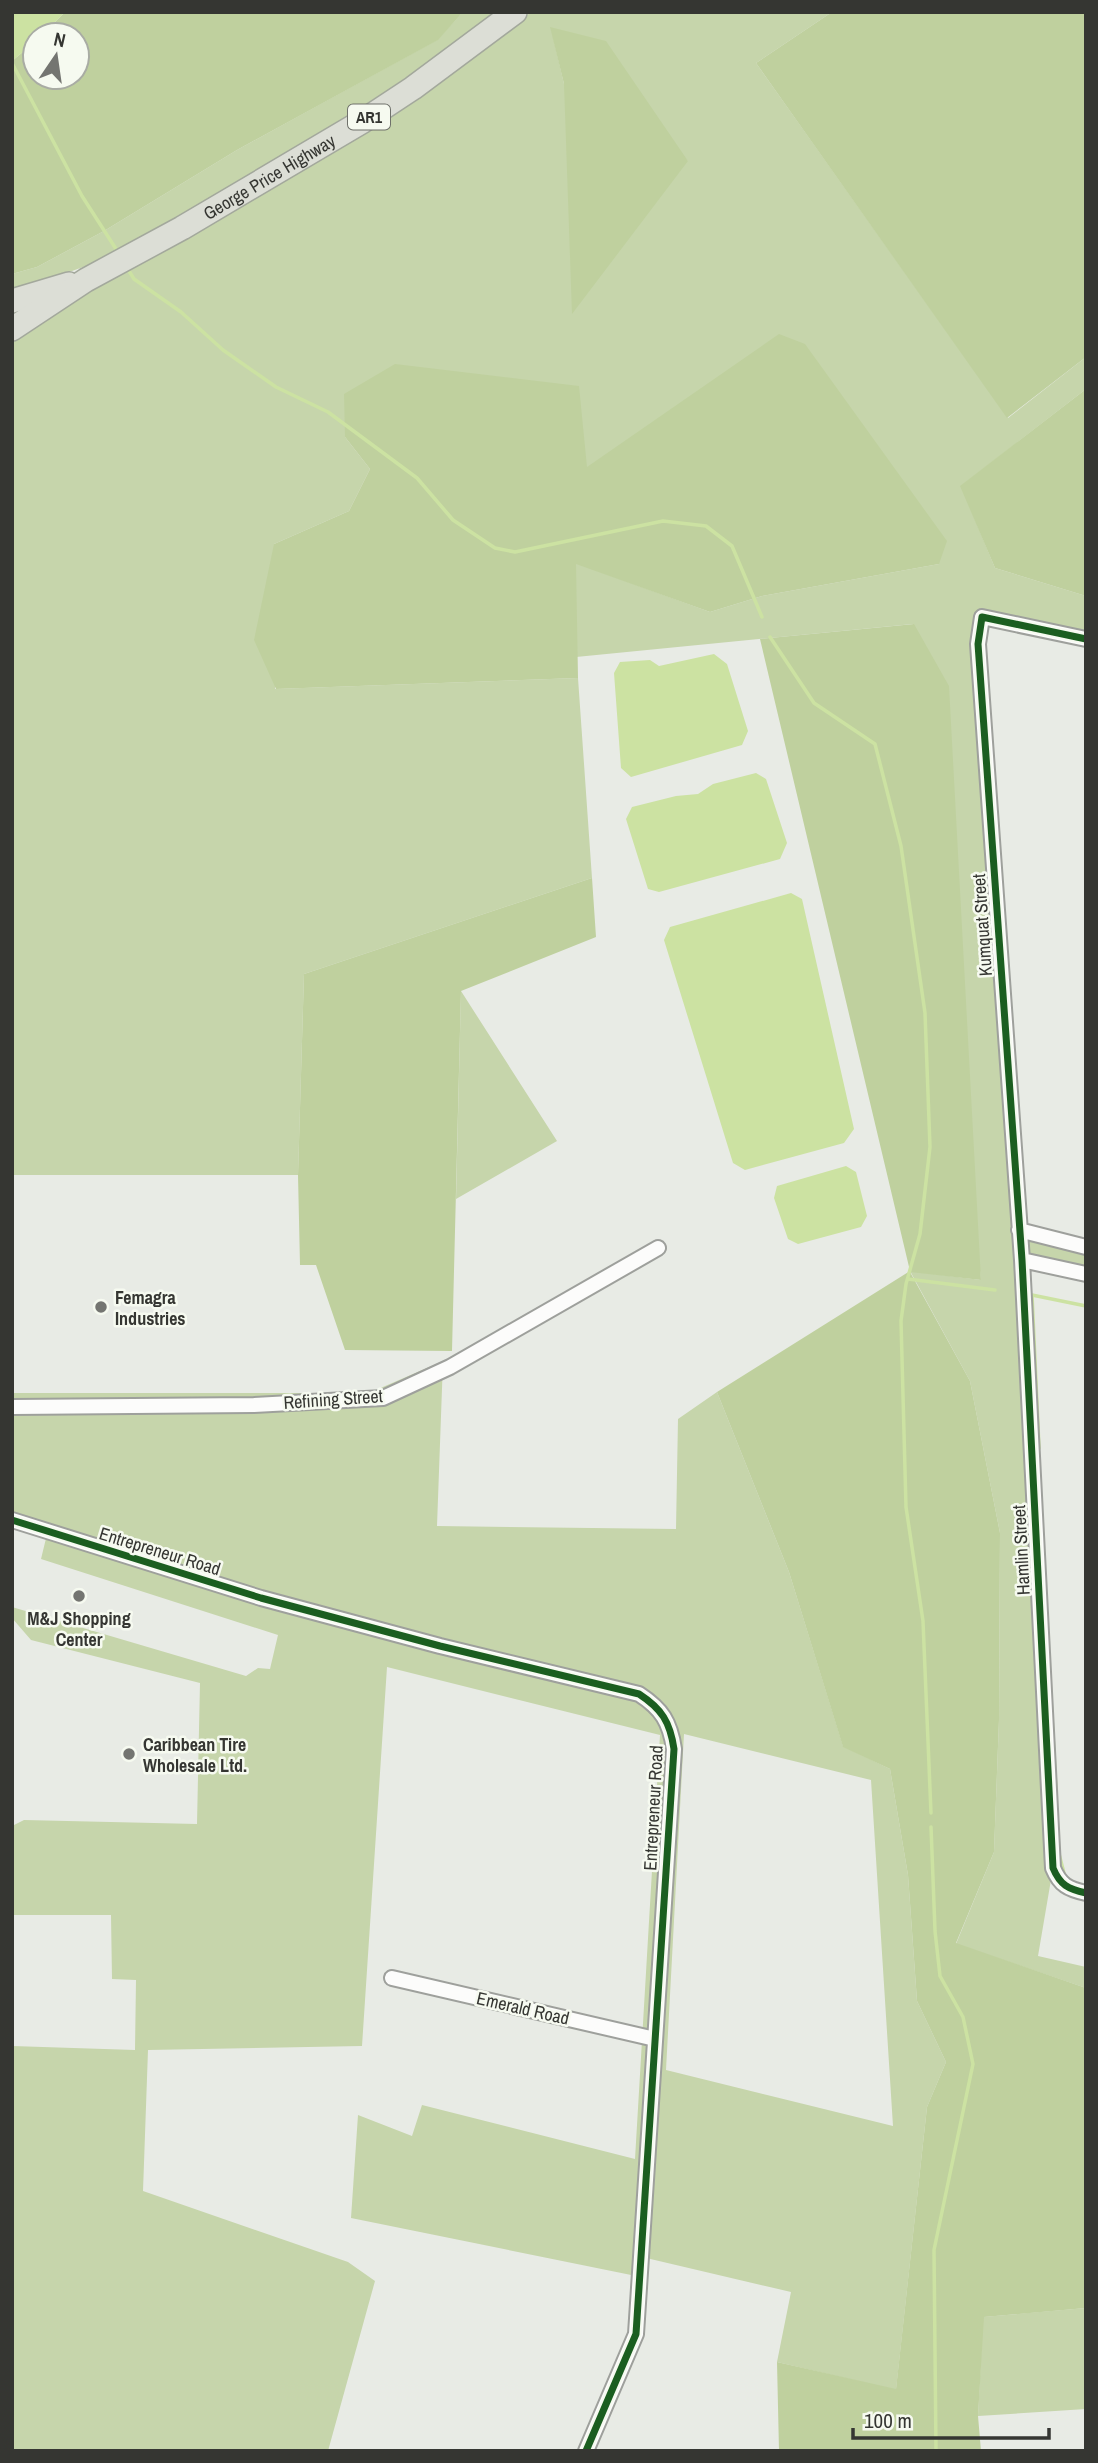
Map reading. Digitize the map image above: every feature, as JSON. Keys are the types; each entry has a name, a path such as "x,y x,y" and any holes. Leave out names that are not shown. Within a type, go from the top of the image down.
{"highway":[{"name":"George Price Highway","path":"12,329 86,280 182,228 362,121 423,81 515,12"},
{"name":"George Price Highway","path":"12,301 86,280"}],"street":[{"name":"Kumquat Street","path":"1020,1230 978,644 982,617 1086,639"},
{"path":"1020,1230 1086,1247"},
{"name":"Hamlin Street","path":"1020,1230 1053,1868 1059,1881 1069,1889 1086,1893"},
{"name":"Refining Street","path":"12,1407 254,1405 383,1398 450,1367 658,1248"},
{"path":"1022,1260 1086,1274"},
{"name":"Entrepreneur Road","path":"12,1520 261,1598 440,1646 639,1694 657,1706 670,1724 674,1749 636,2334 586,2451"},
{"name":"Emerald Road","path":"392,1978 654,2039"}],"shaded area":[{"path":"12,12 65,12 56,21 21,21 21,54 12,61"},
{"path":"65,12 463,12 438,40 237,150 104,231 37,267 12,274 12,61 21,54 21,91 91,91 91,21 56,21"},
{"path":"463,12 502,12 434,65 124,252 12,293 12,274 37,267 104,231 237,150 437,40"},
{"path":"531,12 832,12 756,63 1008,418 1086,357 1086,389 961,486 995,568 1086,596 1086,639 983,617 1019,1230 1086,1247 1086,1274 1022,1260 1053,1868 1038,1956 1086,1967 1086,1988 956,1944 994,1852 999,1720 1000,1533 970,1381 910,1271 981,1280 913,624 576,657 576,563 710,612 762,596 939,564 779,335 587,468 345,437 370,469 349,511 274,544 275,689 578,678 592,878 304,974 298,1175 12,1175 12,341 50,314 390,116 478,55","holes":["551,28 688,161 564,84"]},
{"path":"832,12 1086,12 1086,357 1007,418 756,63"},
{"path":"550,27 606,41 688,161 572,314 564,84"},
{"path":"779,334 805,344 947,541 939,564 762,596 710,612 576,564 578,678 276,689 254,640 274,544 349,511 370,469 345,437 344,394 395,364 579,386 587,467"},
{"path":"1086,389 1086,596 995,568 960,486"},
{"path":"914,624 949,686 981,1280 910,1272 970,1381 1000,1533 999,1720 994,1852 956,1943 1086,1988 1086,2308 984,2317 978,2416 981,2451 779,2451 777,2362 896,2389 927,2107 946,2062 917,2001 908,1875 890,1769 843,1747 789,1572 717,1392 910,1271 760,639"},
{"path":"714,654 727,664 748,731 742,745 631,777 621,768 614,673 620,662 650,660 659,666"},
{"path":"756,773 766,779 787,843 780,859 659,892 648,889 626,819 632,807 676,796 698,794 713,784"},
{"path":"592,878 596,937 461,991 452,1351 345,1350 316,1265 300,1265 298,1175 304,974"},
{"path":"791,893 802,899 854,1129 844,1143 745,1170 733,1163 664,940 670,927"},
{"path":"461,991 557,1141 456,1199"},
{"path":"846,1166 856,1172 867,1216 861,1227 798,1244 788,1239 774,1198 777,1186"},
{"path":"443,1361 437,1526 676,1529 678,1419 717,1392 789,1572 843,1746 890,1769 908,1875 917,2001 946,2062 927,2107 896,2390 777,2362 791,2292 642,2257 641,2277 351,2218 358,2115 412,2136 422,2105 635,2159 660,1735 387,1667 362,2046 148,2050 143,2191 348,2262 375,2281 328,2451 12,2451 12,2046 135,2050 136,1980 112,1979 111,1915 12,1915 12,1826 24,1820 197,1824 200,1683 31,1640 12,1618 12,1607 246,1676 258,1668 270,1669 278,1635 41,1559 49,1526 12,1513 12,1393 369,1393","holes":["684,1734 871,1780 893,2126 666,2070"]},
{"path":"1086,2308 1086,2409 978,2416 983,2317"}],"waterway":[{"path":"12,63 82,196 116,249"},
{"path":"129,271 134,279 181,312 223,350 276,387 328,412 417,478 453,520 495,548 515,552 663,521 706,526 732,546 762,617"},
{"path":"770,637 814,703 875,744 901,846 925,1013 930,1147 920,1234 906,1284 901,1321 906,1507 923,1621 931,1813"},
{"path":"908,1279 995,1290"},
{"path":"1039,1448 1032,1295 1086,1306"},
{"path":"1049,1662 1056,1791"},
{"path":"931,1827 935,1931 940,1976 963,2017 973,2064 934,2250 936,2451"},
{"path":"1059,1854 1065,1877"}],"cycle path":[{"path":"1086,639 982,617 978,644 1022,1260 1053,1868 1065,1885 1086,1893"},
{"path":"12,1520 261,1598 440,1646 639,1694 664,1717 674,1749 636,2334 586,2451"}],"place":[{"name":"Femagra Industries","path":"101,1307"},
{"name":"M&J Shopping Center","path":"79,1596"},
{"name":"Caribbean Tire Wholesale Ltd.","path":"129,1754"}]}
